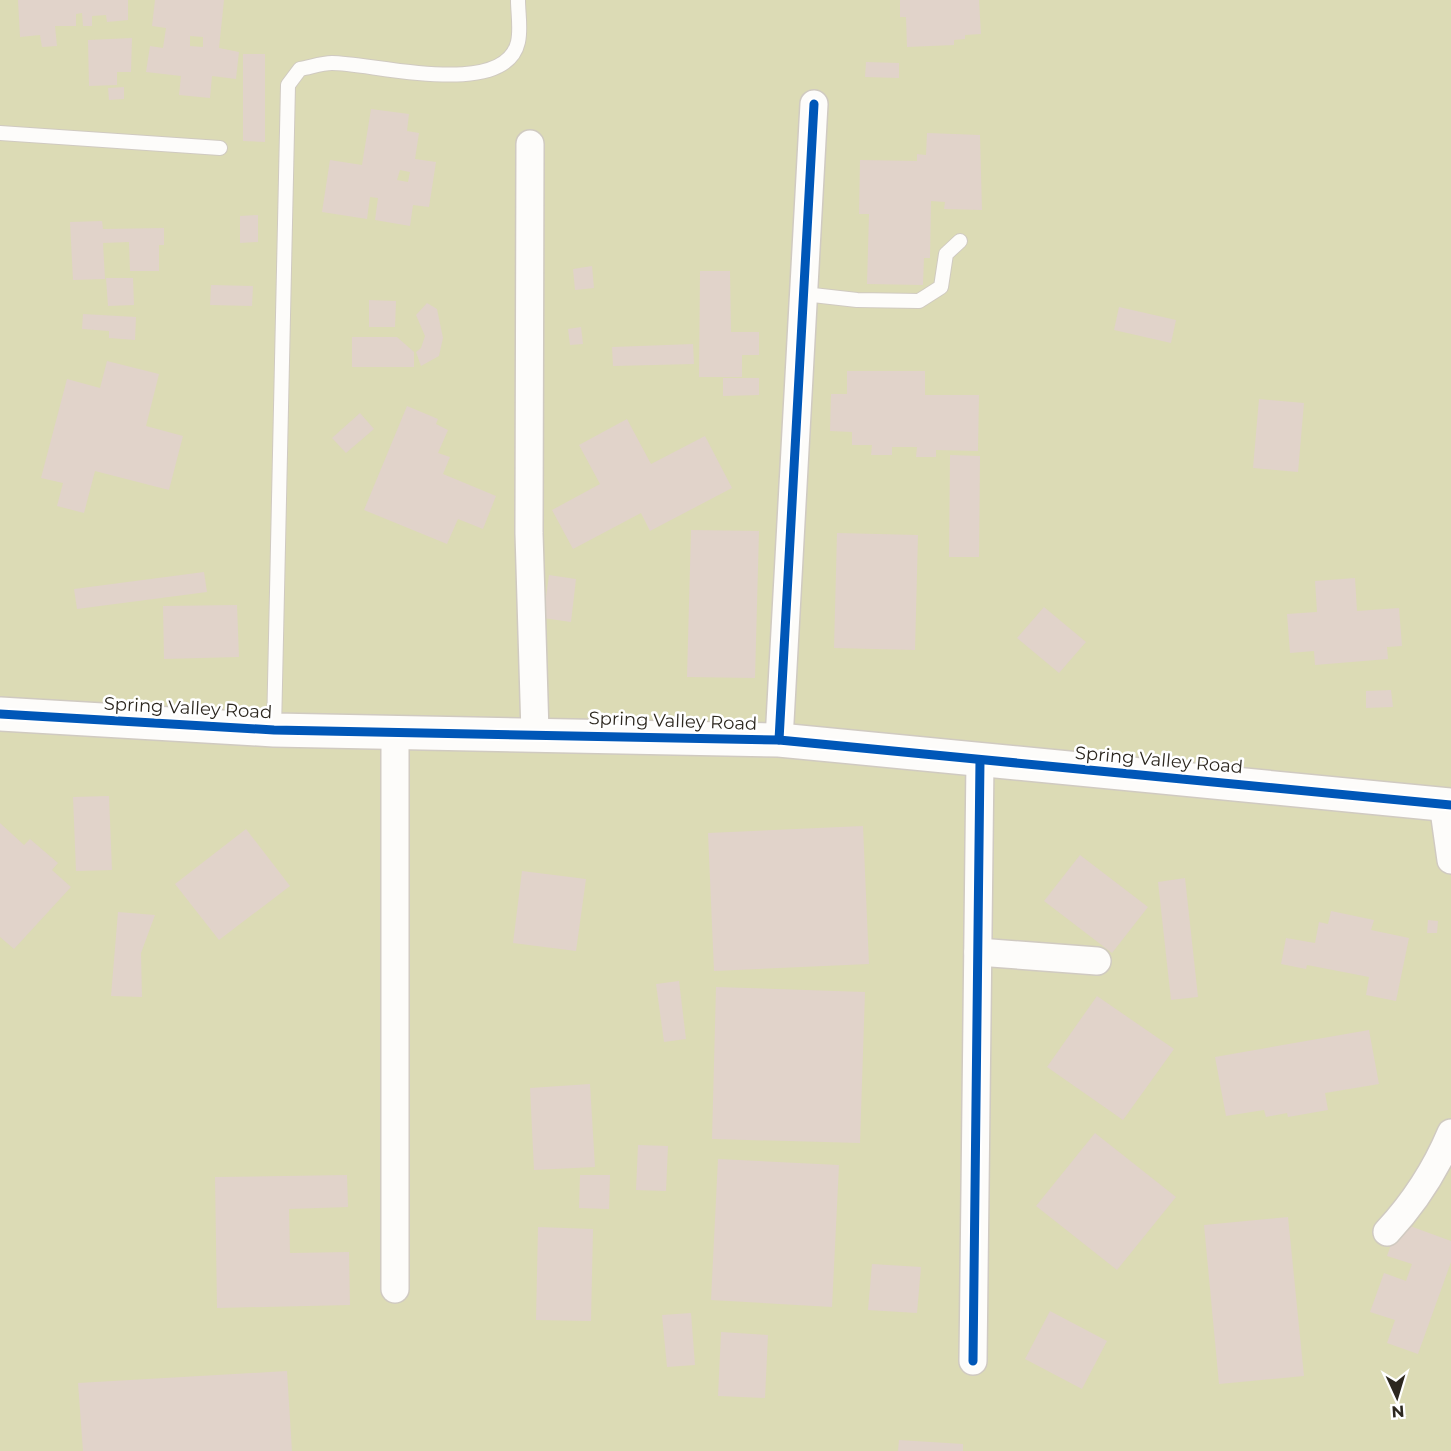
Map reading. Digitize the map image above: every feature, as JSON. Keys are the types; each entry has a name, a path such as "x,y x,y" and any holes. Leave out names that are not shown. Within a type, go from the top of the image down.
{"street":[{"path":"779,740 814,104"},
{"path":"530,144 529,534 535,733"},
{"name":"Spring Valley Road","path":"0,714 274,730 535,733 779,740 1447,804"},
{"path":"395,731 395,1289"},
{"path":"973,1361 980,760"},
{"path":"1447,804 1451,860"},
{"path":"978,952 1097,961"},
{"path":"1387,1232 1410,1208 1439,1161 1451,1133"}],"lane":[{"path":"274,730 288,85 300,69 331,63 430,75 476,74 508,60 518,43 518,0"},
{"path":"0,133 220,148"},
{"path":"804,294 857,300 919,301 941,287 946,254 960,241"}],"green space":[{"path":"0,0 1451,0 1451,1451 0,1451"}],"building":[{"path":"18,0 128,0 128,20 107,22 106,15 92,16 92,26 83,26 82,13 76,14 76,26 55,26 57,46 42,47 40,35 20,37"},
{"path":"155,0 224,0 219,48 239,52 236,79 212,76 210,98 179,95 181,76 146,72 150,46 163,48 166,28 152,26","holes":["190,36 203,37 203,47 190,46"]},
{"path":"900,0 979,0 981,34 965,35 965,39 954,40 954,45 907,47 906,17 900,17"},
{"path":"132,38 131,72 117,72 117,85 89,86 88,40"},
{"path":"243,54 265,54 265,142 243,141"},
{"path":"866,62 899,63 899,78 865,77"},
{"path":"124,87 124,99 109,100 108,88"},
{"path":"371,109 409,114 407,131 419,133 415,159 436,162 429,207 413,205 410,226 375,220 378,198 370,197 367,219 322,212 330,160 362,165","holes":["400,170 410,172 408,182 397,180"]},
{"path":"927,133 980,135 982,210 944,209 945,202 931,201 930,258 924,258 923,285 867,284 869,214 859,214 860,160 917,161 917,154 926,155"},
{"path":"258,215 258,242 240,243 240,216"},
{"path":"102,221 103,229 164,228 164,245 159,245 159,271 130,271 129,242 103,243 105,279 73,280 70,222"},
{"path":"592,266 594,288 575,290 573,269"},
{"path":"700,271 730,271 731,332 759,332 759,355 742,355 742,377 699,377"},
{"path":"106,278 133,278 134,305 108,306"},
{"path":"211,285 253,286 252,306 210,305"},
{"path":"369,300 396,301 395,327 369,327"},
{"path":"427,303 437,309 443,338 439,356 421,366 416,352 421,348 425,336 416,315"},
{"path":"1119,307 1176,320 1171,343 1114,330"},
{"path":"83,314 136,317 135,340 109,338 109,331 82,329"},
{"path":"581,327 583,344 570,345 568,329"},
{"path":"352,337 397,337 414,352 414,367 352,367"},
{"path":"693,344 694,364 613,366 612,347"},
{"path":"107,361 159,374 146,426 183,436 169,490 95,471 84,513 57,506 63,483 41,478 67,379 100,388"},
{"path":"847,371 925,371 925,395 979,395 978,451 936,450 936,457 916,457 917,447 892,447 892,455 871,455 872,445 852,445 852,432 830,431 831,394 847,394"},
{"path":"723,378 759,378 759,395 723,396"},
{"path":"1259,399 1304,403 1298,472 1253,468"},
{"path":"407,406 438,419 436,424 448,430 438,453 450,457 443,474 496,496 483,529 458,519 447,544 364,510"},
{"path":"360,413 374,429 346,453 332,438"},
{"path":"627,419 651,464 705,436 732,488 650,531 641,513 573,549 552,510 600,484 579,445"},
{"path":"950,455 980,456 979,557 949,557"},
{"path":"691,530 759,531 755,678 687,677"},
{"path":"837,533 918,535 915,650 834,648"},
{"path":"204,572 207,592 77,609 74,589"},
{"path":"549,575 576,579 571,622 543,618"},
{"path":"1355,578 1357,611 1399,608 1402,646 1387,647 1388,659 1315,665 1314,651 1290,653 1287,614 1317,612 1315,581"},
{"path":"237,605 239,657 164,659 163,606"},
{"path":"1044,607 1086,642 1059,673 1017,638"},
{"path":"1391,690 1393,707 1366,708 1366,691"},
{"path":"109,796 112,870 76,871 73,797"},
{"path":"0,823 24,845 30,839 58,863 52,870 71,887 14,949 0,937"},
{"path":"863,826 869,964 714,971 708,833"},
{"path":"246,829 290,886 219,940 175,884"},
{"path":"1080,855 1148,907 1112,953 1044,901"},
{"path":"522,871 586,879 576,951 513,943"},
{"path":"1185,878 1198,997 1171,1000 1158,882"},
{"path":"1331,911 1374,920 1371,930 1409,938 1396,1001 1366,995 1369,977 1307,965 1306,969 1281,964 1286,938 1315,943 1319,922 1328,924"},
{"path":"118,912 155,915 141,953 142,997 111,996"},
{"path":"1428,920 1438,921 1437,933 1427,933"},
{"path":"679,981 686,1039 664,1042 656,984"},
{"path":"716,987 865,992 860,1143 712,1139"},
{"path":"1097,996 1174,1049 1123,1120 1047,1067"},
{"path":"1369,1030 1379,1084 1325,1093 1328,1110 1288,1117 1287,1113 1266,1117 1264,1110 1226,1116 1215,1057"},
{"path":"590,1084 595,1167 534,1170 530,1088"},
{"path":"1095,1133 1176,1197 1117,1270 1036,1206"},
{"path":"638,1145 668,1146 666,1191 636,1190"},
{"path":"718,1159 839,1165 832,1307 711,1300"},
{"path":"347,1175 348,1207 289,1209 290,1253 349,1252 350,1305 217,1308 215,1177"},
{"path":"580,1175 610,1175 609,1209 579,1208"},
{"path":"1288,1217 1304,1376 1219,1384 1204,1225"},
{"path":"1399,1222 1451,1241 1451,1262 1418,1354 1387,1343 1395,1320 1370,1312 1384,1273 1406,1281 1412,1264 1387,1256"},
{"path":"538,1227 593,1229 591,1321 536,1320"},
{"path":"872,1264 921,1267 917,1313 868,1310"},
{"path":"1050,1311 1107,1341 1082,1389 1025,1359"},
{"path":"691,1313 695,1365 667,1367 662,1315"},
{"path":"721,1332 768,1335 765,1398 718,1396"},
{"path":"287,1371 292,1451 83,1451 78,1383"},
{"path":"899,1440 963,1444 963,1451 898,1451"}],"cycle path":[{"path":"779,740 814,104"},
{"path":"0,714 274,730 779,740 1451,805"},
{"path":"973,1361 980,760"}]}
